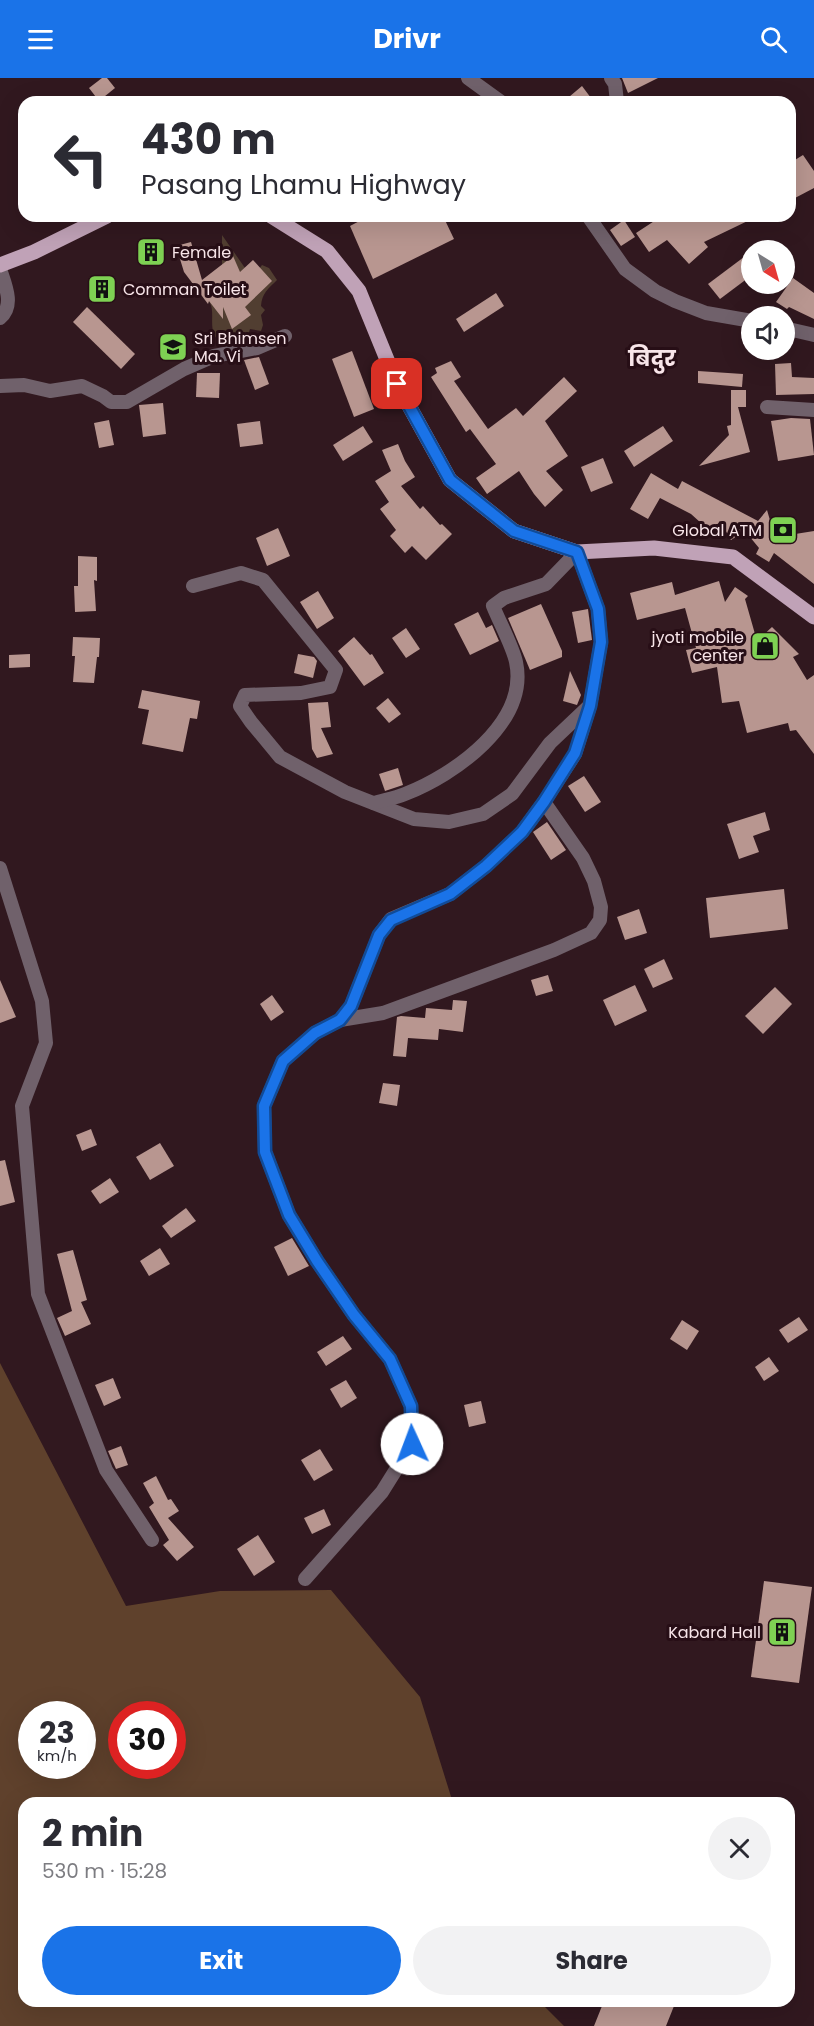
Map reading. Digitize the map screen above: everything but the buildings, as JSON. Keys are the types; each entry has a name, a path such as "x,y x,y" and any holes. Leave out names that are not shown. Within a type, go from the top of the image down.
{"main road":[{"path":"0,265 34,252 95,222"},
{"path":"281,222 327,251 360,291 397,384 450,480 514,531 577,552 654,548 733,557 814,617"}],"street":[{"path":"468,78 493,96"},
{"path":"611,78 615,84 616,96"},
{"path":"592,222 625,269 655,291 706,313 741,319"},
{"path":"0,269 9,294 5,314 0,318"},
{"path":"795,331 814,335"},
{"path":"0,386 24,385 50,391 82,386 111,402 128,402 184,369 214,356 257,348 285,336"},
{"path":"767,407 814,411"},
{"path":"340,1020 351,1006 379,935 391,920 450,894 486,866 522,832 575,753 590,706 601,642 598,609 577,552 546,584 504,598 493,606 516,662 516,691 506,718 475,753 438,778 405,794 374,803"},
{"path":"193,586 241,573 263,580 336,670 330,687 301,693 245,695 240,706 280,757 345,792 414,819 449,822 483,814 512,794 550,743 590,706"},
{"path":"305,1578 382,1492 412,1444 411,1406 390,1359 354,1315 289,1215 265,1152 264,1106 283,1061 315,1033 340,1020 383,1013 554,950 591,933 600,920 601,906 594,881 583,858 544,802"},
{"path":"0,868 42,1001 46,1043 22,1106 38,1294 106,1470 152,1539"}],"shaded area":[{"path":"222,235 252,278 262,265 269,268 277,280 266,291 263,298 261,306 265,310 261,315 263,325 261,331 250,329 246,342 236,339 232,347 217,339 212,327 210,303 191,287 204,281 222,266"},
{"path":"0,1363 126,1606 220,1591 331,1590 420,1697 451,1797 18,1797 18,2007 545,2007 564,2026 0,2026"}],"place":[{"name":"Female","path":"151,252"},
{"name":"Comman Toilet","path":"102,289"},
{"name":"Sri Bhimsen Ma. Vi","path":"173,347"},
{"name":"Global ATM","path":"783,530"},
{"name":"jyoti mobile center","path":"765,646"},
{"name":"Kabard Hall","path":"782,1632"}],"district":[{"name":"बिदुर","path":"652,358"}],"route":[{"path":"397,384 450,480 514,531 577,552 598,609 601,642 590,706 575,753 544,802 522,832 486,866 450,894 391,920 379,935 351,1006 340,1020 315,1033 283,1061 264,1106 265,1152 289,1215 354,1315 390,1359 411,1406 412,1444"}]}
